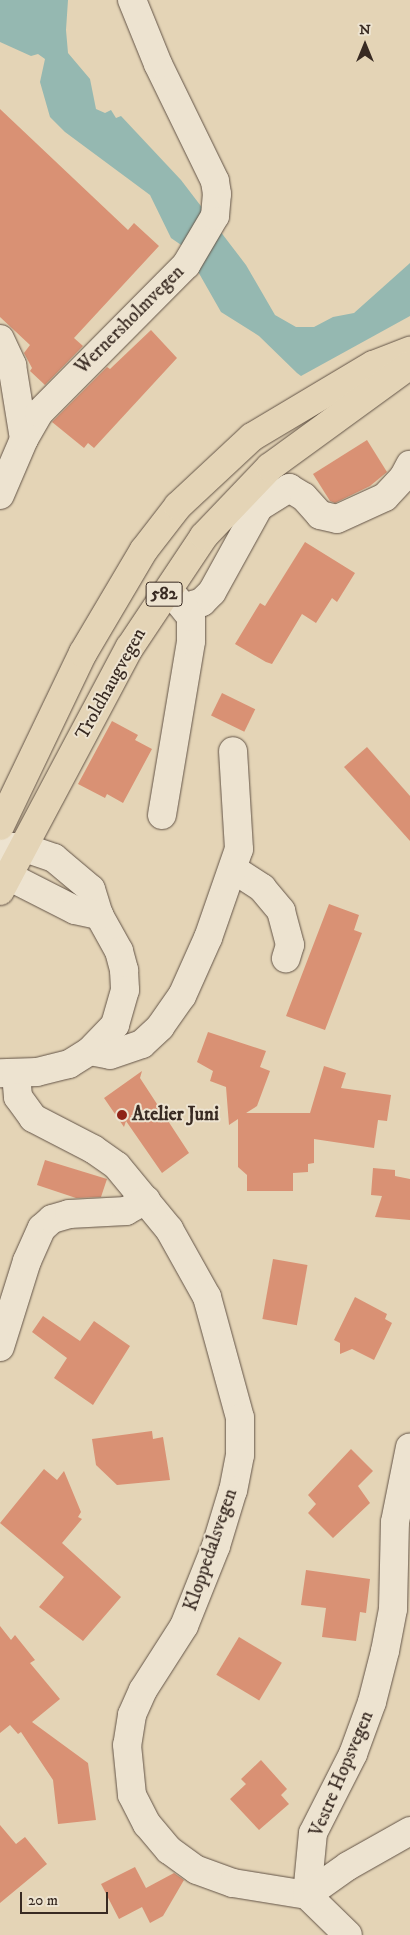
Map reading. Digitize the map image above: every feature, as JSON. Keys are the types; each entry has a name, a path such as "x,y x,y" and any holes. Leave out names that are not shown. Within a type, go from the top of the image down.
{"main road":[{"name":"Troldhaugvegen","path":"0,826 88,645 144,550 178,506 252,437 374,365 410,351"},
{"name":"Troldhaugvegen","path":"3,876 11,847 130,647 167,588 204,536 270,467 410,365"}],"street":[{"name":"Wernersholmvegen","path":"0,495 24,439 39,413 186,265 215,216 218,194 215,181 165,78 132,0"},
{"path":"0,339 12,365 24,439"},
{"path":"186,607 202,602 212,592 248,524 267,502 288,488 304,497 320,515 337,519 384,497 404,478 410,465"},
{"path":"162,816 189,658 191,617 186,607 167,588"},
{"path":"90,1051 110,1055 126,1052 142,1044 160,1028 182,996 208,938 224,886 233,869 239,849 240,830 233,751"},
{"path":"8,1074 69,1064 90,1051 114,1025 125,990 124,970 119,952 99,915 91,889 54,858 11,847"},
{"path":"233,869 262,888 281,911 290,945 286,958"},
{"path":"3,876 75,910 99,915"},
{"name":"Kloppedalsvegen","path":"8,1074 18,1097 33,1118 109,1160 146,1200 192,1265 207,1297 232,1380 240,1418 240,1455 222,1531 184,1626 143,1690 132,1715 127,1745 132,1795 147,1824 168,1850 197,1870 233,1883 307,1895"},
{"path":"0,1347 27,1261 42,1228 52,1219 69,1214 126,1211 146,1200"},
{"name":"Vestre Hopsvegen","path":"307,1895 313,1833 353,1754 372,1702 385,1651 393,1609 395,1522 410,1447"},
{"path":"348,1935 307,1895 348,1866 410,1831"}],"water":[{"path":"0,0 68,0 66,30 68,53 90,79 96,109 105,113 111,110 116,118 121,116 181,180 246,265 275,315 296,327 314,327 333,317 354,313 410,263 410,316 301,376 297,373 259,336 221,312 184,247 171,238 150,195 65,132 50,117 40,82 45,59 38,54 31,56 0,42"}],"building":[{"path":"0,109 128,230 134,223 159,246 74,338 83,346 45,385 30,371 32,368 24,353 30,345 0,317"},
{"path":"151,330 177,358 94,448 88,443 84,448 52,422 107,367 110,369"},
{"path":"367,440 387,472 370,486 335,503 330,501 313,474"},
{"path":"305,542 355,573 337,602 332,598 316,623 302,614 272,664 235,644 260,603 265,606"},
{"path":"222,693 255,709 244,732 211,715"},
{"path":"112,721 138,735 135,740 152,749 123,803 107,794 105,798 78,784"},
{"path":"367,747 410,796 410,841 344,767"},
{"path":"329,904 359,915 354,930 362,933 325,1030 286,1016"},
{"path":"208,1032 266,1051 260,1067 270,1071 257,1106 246,1113 310,1113 324,1066 346,1073 341,1088 391,1095 387,1121 378,1120 374,1148 314,1139 314,1163 308,1164 308,1172 293,1173 293,1191 247,1191 247,1175 238,1167 238,1119 229,1125 226,1087 210,1081 213,1071 197,1062"},
{"path":"142,1071 140,1078 189,1153 162,1173 126,1121 124,1127 104,1098"},
{"path":"45,1160 107,1179 101,1197 76,1198 37,1185"},
{"path":"373,1168 395,1170 395,1176 410,1179 410,1220 375,1217 382,1196 371,1195"},
{"path":"273,1259 307,1265 297,1325 262,1319"},
{"path":"355,1297 387,1314 385,1319 392,1323 374,1360 352,1349 340,1354 340,1343 334,1340"},
{"path":"43,1316 80,1341 94,1321 130,1346 93,1405 54,1378 67,1358 32,1332"},
{"path":"152,1431 153,1439 163,1437 170,1480 117,1485 96,1465 92,1439"},
{"path":"351,1449 373,1471 358,1486 370,1503 333,1538 308,1513 316,1504 308,1495"},
{"path":"44,1469 57,1480 64,1471 81,1512 78,1517 82,1519 62,1543 121,1597 83,1641 39,1607 64,1577 0,1523"},
{"path":"306,1570 370,1579 366,1613 360,1612 356,1641 322,1637 326,1608 301,1605"},
{"path":"0,1626 11,1640 15,1635 35,1660 30,1663 60,1699 32,1722 88,1763 96,1820 58,1824 53,1780 21,1732 18,1734 10,1725 0,1733"},
{"path":"239,1637 282,1663 259,1700 216,1675"},
{"path":"261,1760 287,1789 281,1795 289,1804 259,1830 230,1799 246,1784 241,1779"},
{"path":"0,1825 16,1844 25,1837 47,1864 0,1903"},
{"path":"135,1867 146,1888 174,1873 184,1880 163,1916 150,1923 142,1907 119,1919 101,1884"}],"place":[{"name":"Atelier Juni","path":"122,1115"}]}
